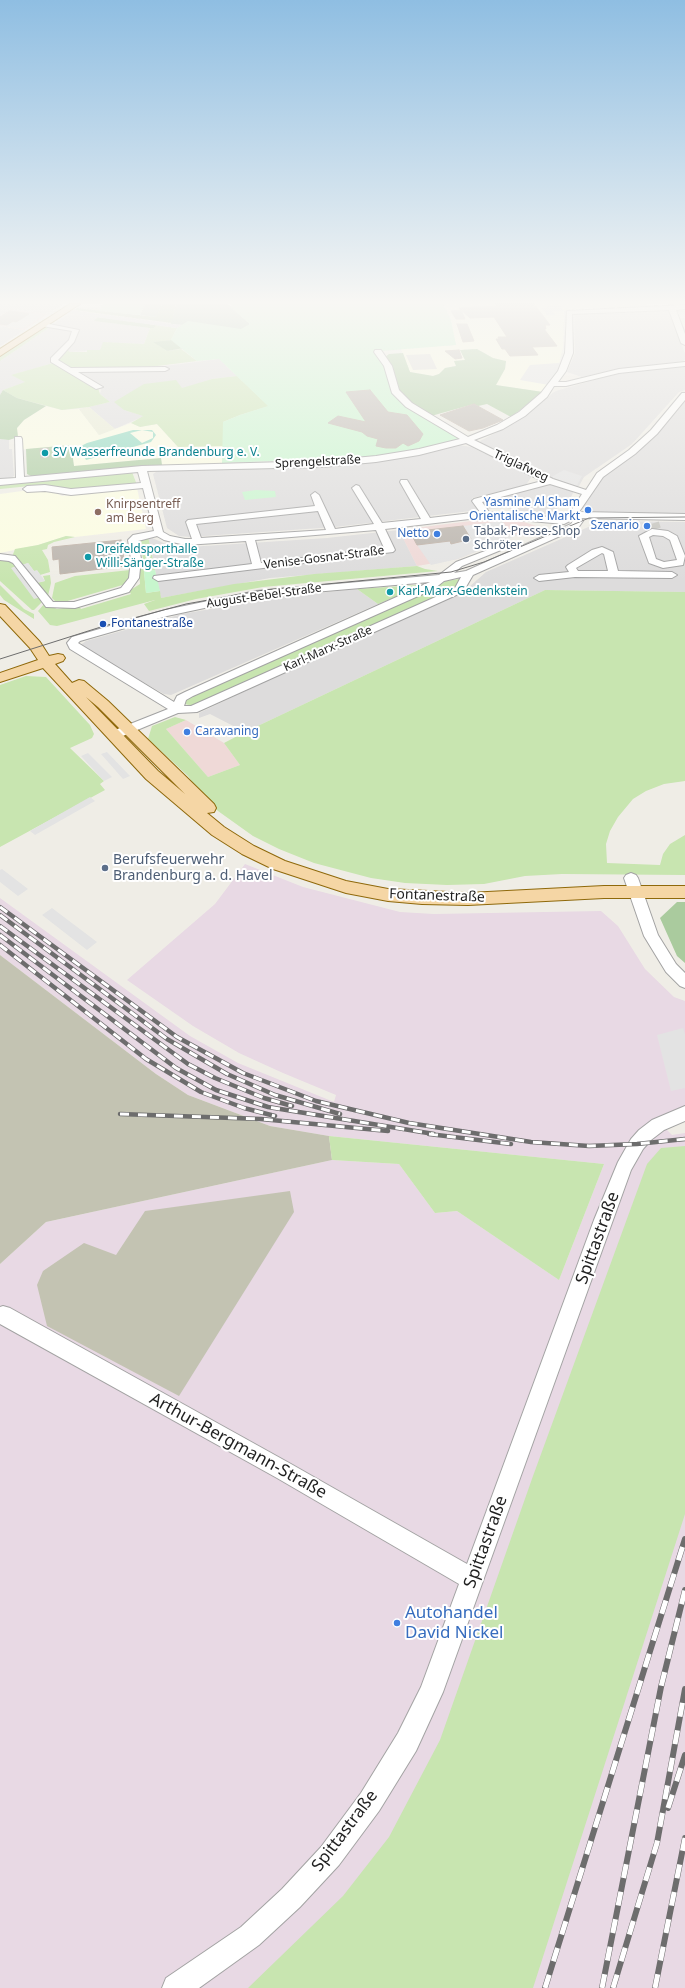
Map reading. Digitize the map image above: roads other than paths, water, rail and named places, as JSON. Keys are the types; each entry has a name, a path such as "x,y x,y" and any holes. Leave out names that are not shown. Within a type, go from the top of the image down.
{"main road":[{"path":"0,599 21,614 44,654"},
{"path":"0,608 44,654"},
{"path":"0,678 44,654"},
{"name":"Fontanestraße","path":"44,654 103,704 121,732 207,808 229,825 274,852 330,873 372,882 435,889 633,885 685,879"},
{"name":"Fontanestraße","path":"633,885 685,892"}],"street":[{"name":"Triglafweg","path":"400,397 467,440 550,481 587,493"},
{"name":"Sprengelstraße","path":"0,482 142,469 348,462 419,452 467,440 500,427 517,417 542,397"},
{"path":"684,397 654,432 632,452 600,475 573,515 655,525 685,517"},
{"path":"18,439 20,480"},
{"path":"0,557 12,558 16,561 50,605 75,605 125,590 134,578 136,559 134,540 136,537 159,533 142,469"},
{"path":"486,514 477,501 550,481"},
{"path":"404,482 427,521"},
{"path":"0,492 45,488 64,492 81,492 146,485"},
{"name":"Venise-Gosnat-Straße","path":"158,578 390,550 380,527 356,488"},
{"name":"Venise-Gosnat-Straße","path":"315,495 332,532"},
{"path":"198,542 191,522 321,508"},
{"name":"Venise-Gosnat-Straße","path":"159,533 167,538 177,541 198,542 332,532 486,514 511,515 533,519 564,521"},
{"name":"Karl-Marx-Straße","path":"177,709 181,698 189,694 430,588 442,578 459,564 564,521 573,515 578,521 575,526 469,573 442,578"},
{"name":"Venise-Gosnat-Straße","path":"533,519 545,529"},
{"path":"655,525 644,536 652,561 670,571 685,576"},
{"path":"539,578 574,574 614,574 670,571 682,561 674,538 655,525"},
{"name":"Venise-Gosnat-Straße","path":"250,539 257,566"},
{"path":"574,574 571,567 595,552 602,550 608,552 614,574"},
{"name":"Karl-Marx-Straße","path":"121,732 177,709 194,710 459,590 469,573"},
{"name":"August-Bebel-Straße","path":"177,709 74,647 72,643 76,639 165,613 256,594 442,578"},
{"path":"633,885 646,926 657,948 671,968 685,982"},
{"name":"Spittastraße","path":"176,1988 250,1936 291,1898 330,1856 370,1802 407,1742 428,1699 473,1580 603,1220 624,1167 637,1144 645,1135 658,1125 685,1113"},
{"name":"Arthur-Bergmann-Straße","path":"3,1315 284,1471 473,1580"}],"tunnel":[{"path":"654,523 656,529"}],"tram line":[{"path":"0,659 104,626 186,604 264,590 451,572 484,562 589,518 685,517"}],"railway":[{"path":"0,907 177,1037 243,1073 316,1101 409,1123 531,1142 589,1146 637,1144 685,1139"},
{"path":"0,915 167,1039 227,1074 275,1095 340,1114"},
{"path":"0,926 188,1064 215,1078 264,1098 292,1106"},
{"path":"0,935 176,1068 216,1090 268,1107 434,1134"},
{"path":"0,945 146,1059 201,1092 244,1108 275,1116"},
{"path":"120,1114 261,1119 388,1131"},
{"path":"429,1134 511,1144"},
{"path":"545,1988 685,1539"},
{"path":"602,1988 661,1687 685,1590"},
{"path":"613,1988 657,1843 685,1689"},
{"path":"668,1808 685,1755"},
{"path":"655,1988 685,1838"}],"place":[{"name":"SV Wasserfreunde Brandenburg e. V.","path":"45,453"},
{"name":"Yasmine Al Sham Orientalische Markt","path":"588,510"},
{"name":"Knirpsentreff am Berg","path":"98,512"},
{"name":"Szenario","path":"647,526"},
{"name":"Netto","path":"437,534"},
{"name":"Tabak-Presse-Shop Schröter","path":"466,539"},
{"name":"Dreifeldsporthalle Willi-Sänger-Straße","path":"88,557"},
{"name":"Karl-Marx-Gedenkstein","path":"390,592"},
{"name":"Fontanestraße","path":"103,624"},
{"name":"Caravaning","path":"187,732"},
{"name":"Berufsfeuerwehr Brandenburg a. d. Havel","path":"105,868"},
{"name":"Autohandel David Nickel","path":"397,1623"}]}
